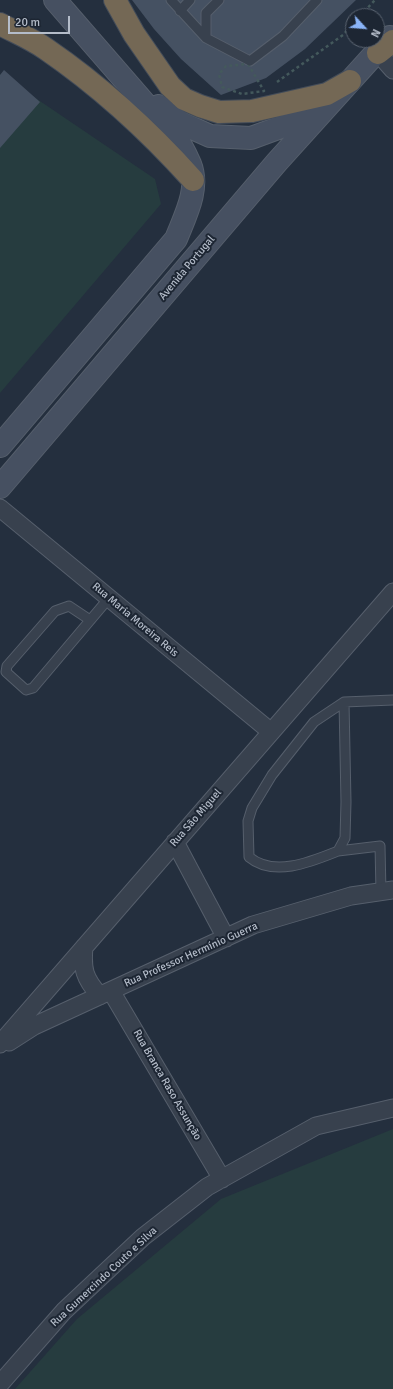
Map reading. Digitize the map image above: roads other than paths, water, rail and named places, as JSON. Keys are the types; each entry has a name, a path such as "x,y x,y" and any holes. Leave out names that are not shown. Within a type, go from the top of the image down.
{"highway":[{"path":"115,0 134,34 170,86 184,99 219,112 265,100 327,94 350,81"},
{"path":"0,24 45,48 114,102 149,133 193,180"}],"main road":[{"path":"0,446 176,239 190,205 193,180 191,165 180,144 55,0"},
{"name":"Avenida Portugal","path":"385,47 393,33"},
{"name":"Avenida Portugal","path":"0,487 277,162 350,81 384,48"},
{"path":"112,64 152,102 182,123 210,136 251,138 292,123 327,94"}],"street":[{"path":"385,47 393,70"},
{"name":"Rua Maria Moreira Reis","path":"0,508 270,731"},
{"name":"Rua São Miguel","path":"0,1045 270,731 393,592"},
{"path":"175,842 226,938"},
{"name":"Rua Professor Hermínio Guerra","path":"0,1045 34,1026 253,925 351,896 387,891"},
{"name":"Rua Branca Raso Assunção","path":"84,947 82,967 91,986 106,993 222,1179"},
{"name":"Rua Gumercindo Couto e Silva","path":"0,1384 64,1311 144,1237 207,1187 316,1126 393,1108"}],"lane":[{"path":"171,0 206,38 250,61 283,36 317,0"},
{"path":"180,11 190,0"},
{"path":"206,38 206,12 219,0"},
{"path":"90,620 69,606 55,611 7,666 6,672 26,690 33,688 109,598"},
{"path":"387,891 380,846 338,851 310,862 275,868 253,861 250,857 248,821 252,808 272,775 314,722 344,702 393,700"},
{"path":"338,851 345,838 346,809 344,702"}]}
